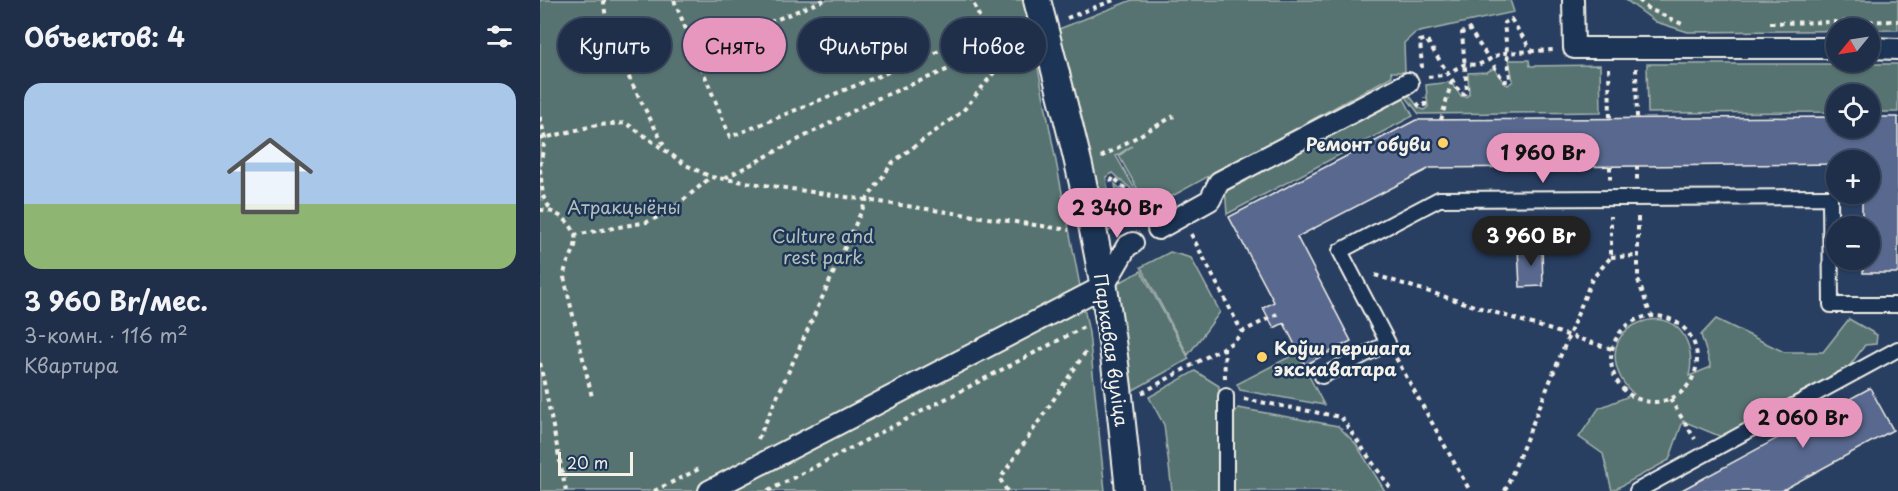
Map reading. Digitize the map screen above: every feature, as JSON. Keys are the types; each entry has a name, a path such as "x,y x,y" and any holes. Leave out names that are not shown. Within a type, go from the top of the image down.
{"street":[{"name":"Паркавая вуліца","path":"1035,18 1037,0"},
{"path":"1573,0 1574,48 1826,48"},
{"path":"1880,48 1898,48"},
{"name":"Паркавая вуліца","path":"1046,71 1080,169 1104,286 1121,404 1129,491"},
{"path":"1158,229 1210,200 1219,182 1415,84"},
{"path":"710,491 1104,286 1127,246 1132,243"}],"lane":[{"path":"1322,376 1388,343 1340,251 1439,200 1830,197 1831,305 1898,305"},
{"path":"1637,491 1898,349"},
{"path":"1226,396 1226,491"}],"path":[{"path":"604,0 604,16 629,75 666,149"},
{"path":"674,0 683,21"},
{"path":"780,18 824,0"},
{"path":"704,72 730,137 986,32 972,0"},
{"path":"1046,29 1114,0"},
{"path":"1639,0 1647,8 1684,25"},
{"path":"1415,84 1425,105 1423,107 1415,84 1422,39 1426,39 1448,73 1452,79 1461,93 1464,94 1467,91 1465,64 1462,33 1469,29 1490,60 1504,81 1510,79 1507,53 1504,22 1511,19 1530,52 1507,53 1490,60 1478,65 1465,64 1448,73 1431,77"},
{"path":"1767,23 1898,21"},
{"path":"724,179 874,100 941,72"},
{"path":"758,439 867,199 893,162 963,111 998,72"},
{"path":"1636,72 1636,118"},
{"path":"1609,73 1610,119"},
{"path":"1441,120 1452,79"},
{"path":"1113,150 1174,116"},
{"path":"540,117 542,139 540,168 543,196 550,209 566,220 574,235 575,246 565,264 564,277 592,397"},
{"path":"542,139 597,125 626,123 686,165 711,177 1070,230"},
{"path":"574,235 647,222 669,212 711,177"},
{"path":"1112,188 1110,179 1113,177 1144,206 1182,216 1242,332"},
{"path":"540,210 550,209"},
{"path":"1505,491 1592,279 1611,257 1611,214"},
{"path":"1638,214 1638,280 1651,316"},
{"path":"1611,257 1638,256"},
{"path":"1349,267 1612,349"},
{"path":"1158,384 1235,341 1242,332 1279,313"},
{"path":"1651,316 1677,322 1694,343 1695,370 1682,392 1670,399 1657,402 1631,396 1614,375 1610,362 1617,336 1626,326 1651,316"},
{"path":"768,491 1108,317"},
{"path":"1007,491 1000,478 1108,317"},
{"path":"1388,343 1470,491"},
{"path":"1224,347 1226,396"},
{"path":"540,363 566,491"},
{"path":"1242,399 1341,417 1392,491"},
{"path":"1670,399 1704,454"}],"green space":[{"name":"Culture and rest park","path":"540,0 1025,0 1028,18 941,18 941,72 1039,72 1089,333 1105,491 540,491"},
{"path":"1132,0 1510,0 1514,12 1415,33 1404,43 1405,72 1391,72 1392,76 1156,205 1145,202 1119,156 1132,146 1116,156 1139,196 1113,173 1106,177 1113,229 1107,232 1059,29"},
{"path":"1626,0 1898,0 1898,30 1880,30 1880,18 1826,18 1826,31 1688,32 1656,22"},
{"path":"1509,60 1529,60 1530,66 1600,65 1601,112 1419,114 1406,97 1409,95 1419,108 1424,110 1428,107 1426,85 1451,82 1461,96 1466,97 1469,94 1468,73 1487,72 1494,68 1504,83 1508,85 1513,81"},
{"path":"1647,64 1826,64 1826,72 1880,72 1880,64 1898,64 1898,112 1880,112 1880,84 1826,84 1826,112 1648,113"},
{"path":"1402,95 1413,116 1227,214 1225,188"},
{"path":"1115,184 1145,211 1121,225"},
{"path":"1170,252 1191,258 1220,312 1188,355 1141,267"},
{"path":"1141,271 1189,359 1128,393 1113,286"},
{"path":"1716,319 1784,352 1823,352 1849,319 1877,335 1876,344 1865,345 1829,394 1778,408 1724,438 1683,421 1669,460 1612,491 1603,454 1579,437 1599,408 1634,394 1620,377 1617,367 1616,346 1621,337 1628,329 1652,320 1664,320 1674,325 1687,341 1691,364 1689,376 1711,367 1701,335"},
{"path":"1297,353 1324,405 1240,390 1237,384"},
{"path":"1195,371 1219,386 1219,491 1172,491 1164,425 1149,397"},
{"path":"1238,408 1338,426 1356,444 1385,491 1233,491 1232,418"}],"building":[{"path":"1826,117 1826,138 1880,138 1880,117 1898,117 1898,273 1863,273 1863,270 1880,270 1880,216 1862,216 1862,204 1880,204 1880,150 1826,150 1826,164 1430,168 1297,237 1351,341 1305,365 1284,323 1274,328 1263,308 1274,302 1229,217 1416,120"},
{"path":"1542,248 1543,286 1520,287 1518,249"},
{"path":"1870,388 1893,430 1781,491 1680,491"}],"place":[{"name":"Ремонт обуви","path":"1443,143"},
{"name":"Коўш першага экскаватара","path":"1262,357"}],"park label":[{"name":"Атракцыёны","path":"624,206"}]}
